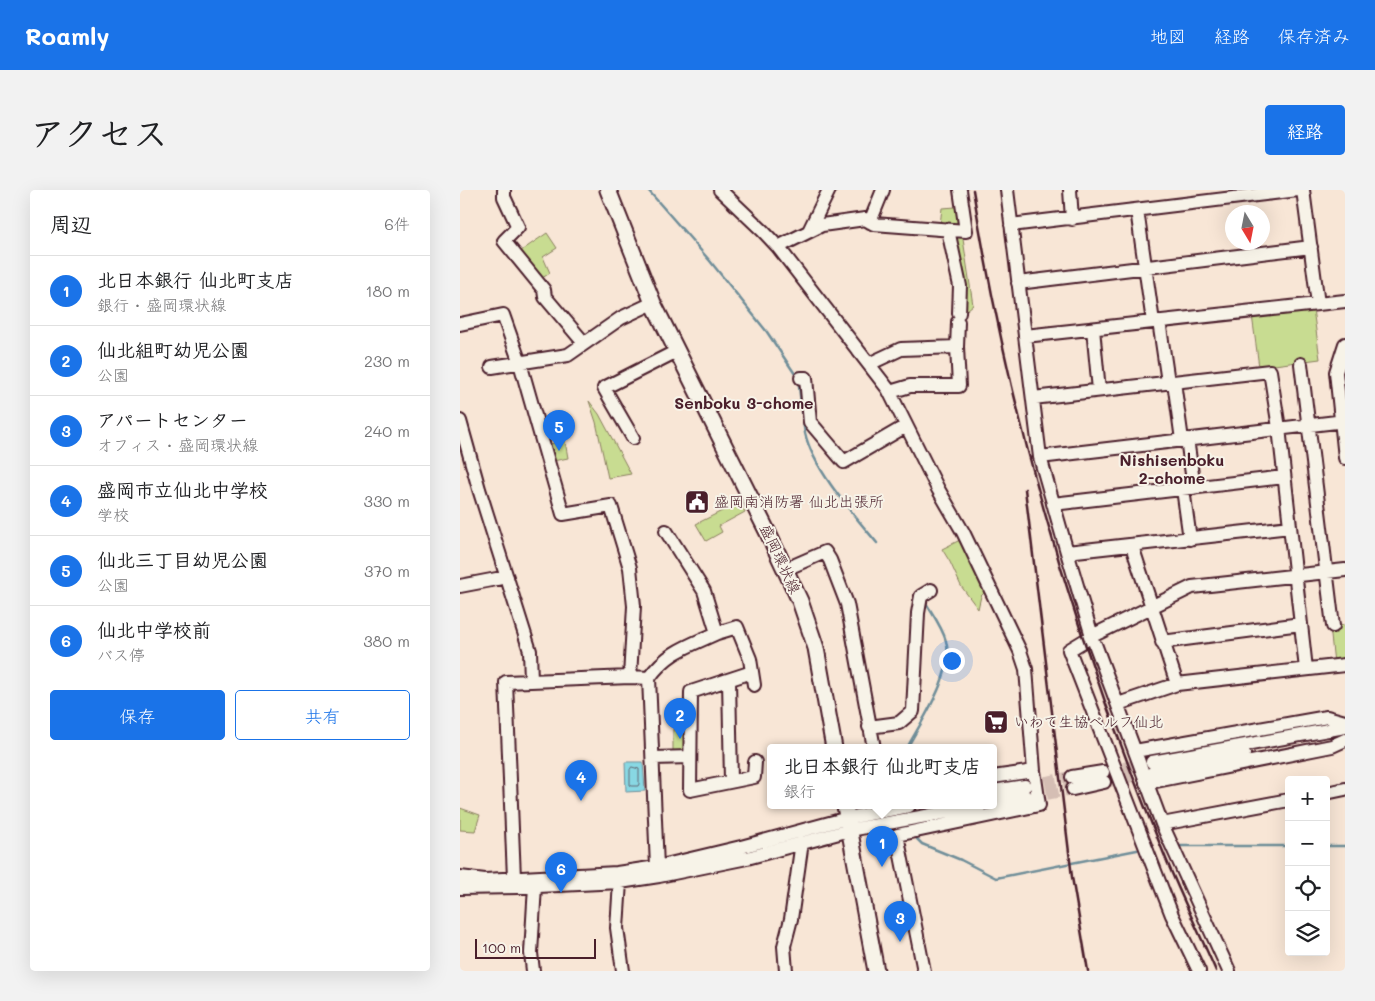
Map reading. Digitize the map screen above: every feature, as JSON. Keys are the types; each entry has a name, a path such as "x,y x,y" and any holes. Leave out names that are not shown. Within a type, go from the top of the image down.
{"main road":[{"name":"盛岡環状線","path":"608,190 653,303 786,569 809,623 816,648 833,744"},
{"path":"848,818 876,971"}],"street":[{"path":"504,190 504,197 518,227 504,241 544,290 545,297 584,343"},
{"path":"720,190 778,247 890,392 938,489 967,540 1020,651 1026,669 1034,771 1039,804 897,835 924,971"},
{"path":"810,231 830,190"},
{"path":"870,222 884,190"},
{"path":"778,247 822,224 865,219 874,224 966,232 960,190"},
{"path":"1007,190 1040,457 1053,504 1092,636 1146,783 1162,824 1229,971"},
{"path":"1070,190 1072,219"},
{"path":"1011,225 1298,190"},
{"path":"1304,190 1318,304"},
{"path":"1137,210 1145,267 1156,322 1184,440 1190,539"},
{"path":"890,392 910,386 959,386 957,347 960,286 948,230"},
{"path":"1018,283 1311,247"},
{"path":"1024,336 1345,301"},
{"path":"492,367 568,355 621,318 653,303"},
{"path":"460,324 503,314 520,362 563,514 611,506 630,568 634,606 630,677"},
{"path":"1093,329 1099,390"},
{"path":"1345,344 1341,364 1336,372 1343,421 1345,458"},
{"path":"869,364 901,349 957,347"},
{"path":"633,438 604,388 677,351"},
{"path":"1301,364 1310,425 1333,626"},
{"path":"1033,398 1270,371 1279,428 1306,669"},
{"path":"801,378 806,378 810,422 844,462 906,426"},
{"path":"460,421 479,489 530,651 531,680"},
{"path":"1040,457 1343,421"},
{"path":"1053,504 1284,477"},
{"path":"1067,552 1290,527"},
{"path":"666,532 704,591 717,633"},
{"path":"1132,546 1176,684"},
{"path":"786,569 825,552 830,560 847,604 873,744"},
{"path":"1199,971 1172,915 1069,650 1092,636 1192,587 1345,570"},
{"path":"460,586 507,577"},
{"path":"869,727 899,722 913,711 918,613 921,596 931,590"},
{"path":"1162,642 1301,624"},
{"path":"657,866 649,678 657,667 670,655 717,633 738,627 750,659 754,685"},
{"path":"1118,704 1176,684 1345,665"},
{"path":"752,672 691,692 690,790 754,777 755,762"},
{"path":"514,878 506,682 630,677 649,678"},
{"path":"729,680 731,781"},
{"path":"1135,751 1327,717 1345,722"},
{"path":"1345,727 1153,767 1345,735"},
{"path":"1146,783 1332,746 1345,740"},
{"path":"653,758 690,757"},
{"path":"997,776 1034,771"},
{"path":"1072,783 1104,777"},
{"path":"1330,792 1345,789"},
{"path":"997,791 1026,792 997,802"},
{"path":"1162,824 1285,801"},
{"path":"460,877 486,880 617,873 741,847 848,818 894,809"},
{"path":"460,888 620,882 694,870 747,858 802,842 848,818 923,816 963,809"},
{"path":"923,816 926,829"},
{"path":"786,971 784,946 791,919 802,842"},
{"path":"620,882 617,928 623,971"},
{"path":"533,971 531,953 535,886"}],"green space":[{"path":"956,207 958,226 940,225 942,208"},
{"path":"547,233 557,248 543,257 550,273 539,280 518,253"},
{"path":"954,235 960,236 963,239 973,305 962,314"},
{"path":"1313,309 1320,359 1259,367 1252,315"},
{"path":"589,401 599,414 631,474 608,478 596,422"},
{"path":"565,441 568,458 553,461 549,444"},
{"path":"740,502 745,512 719,526 722,532 706,541 696,524"},
{"path":"960,540 986,591 981,596 978,609 961,586 942,549"},
{"path":"1345,625 1345,661 1334,663 1330,627"},
{"path":"673,729 687,729 684,752 673,752"},
{"path":"460,808 480,815 475,831 460,830"}],"water":[{"path":"625,762 643,762 645,791 626,792"}],"waterway":[{"path":"648,190 710,261 767,332 795,374"},
{"path":"799,386 802,416 809,447 835,491 877,543"},
{"path":"909,744 936,696 942,682 948,654 946,641 940,626 926,603"},
{"path":"917,839 922,844 961,860 996,878 1137,850"},
{"path":"1181,846 1285,846"},
{"path":"1330,846 1345,846"}],"tunnel":[{"path":"1106,771 1150,763"},
{"path":"1104,782 1153,772"},
{"path":"1027,786 1072,777"},
{"path":"1029,797 1073,789"}],"railway":[{"path":"973,190 988,275 1026,444 1074,610 1132,774 1170,869 1216,971"},
{"path":"1025,489 1072,877 1088,971"}],"place":[{"name":"仙北三丁目幼児公園","path":"559,451"},
{"name":"盛岡南消防署 仙北出張所","path":"697,502"},
{"name":"いわて生協ベルフ仙北","path":"996,722"},
{"name":"仙北組町幼児公園","path":"680,739"},
{"name":"盛岡市立仙北中学校","path":"581,801"},
{"name":"北日本銀行 仙北町支店","path":"882,867"},
{"name":"仙北中学校前","path":"561,893"},
{"name":"アパートセンター","path":"900,942"}],"district":[{"name":"Senboku 3-chome","path":"744,403"},
{"name":"Nishisenboku 2-chome","path":"1172,469"}]}
